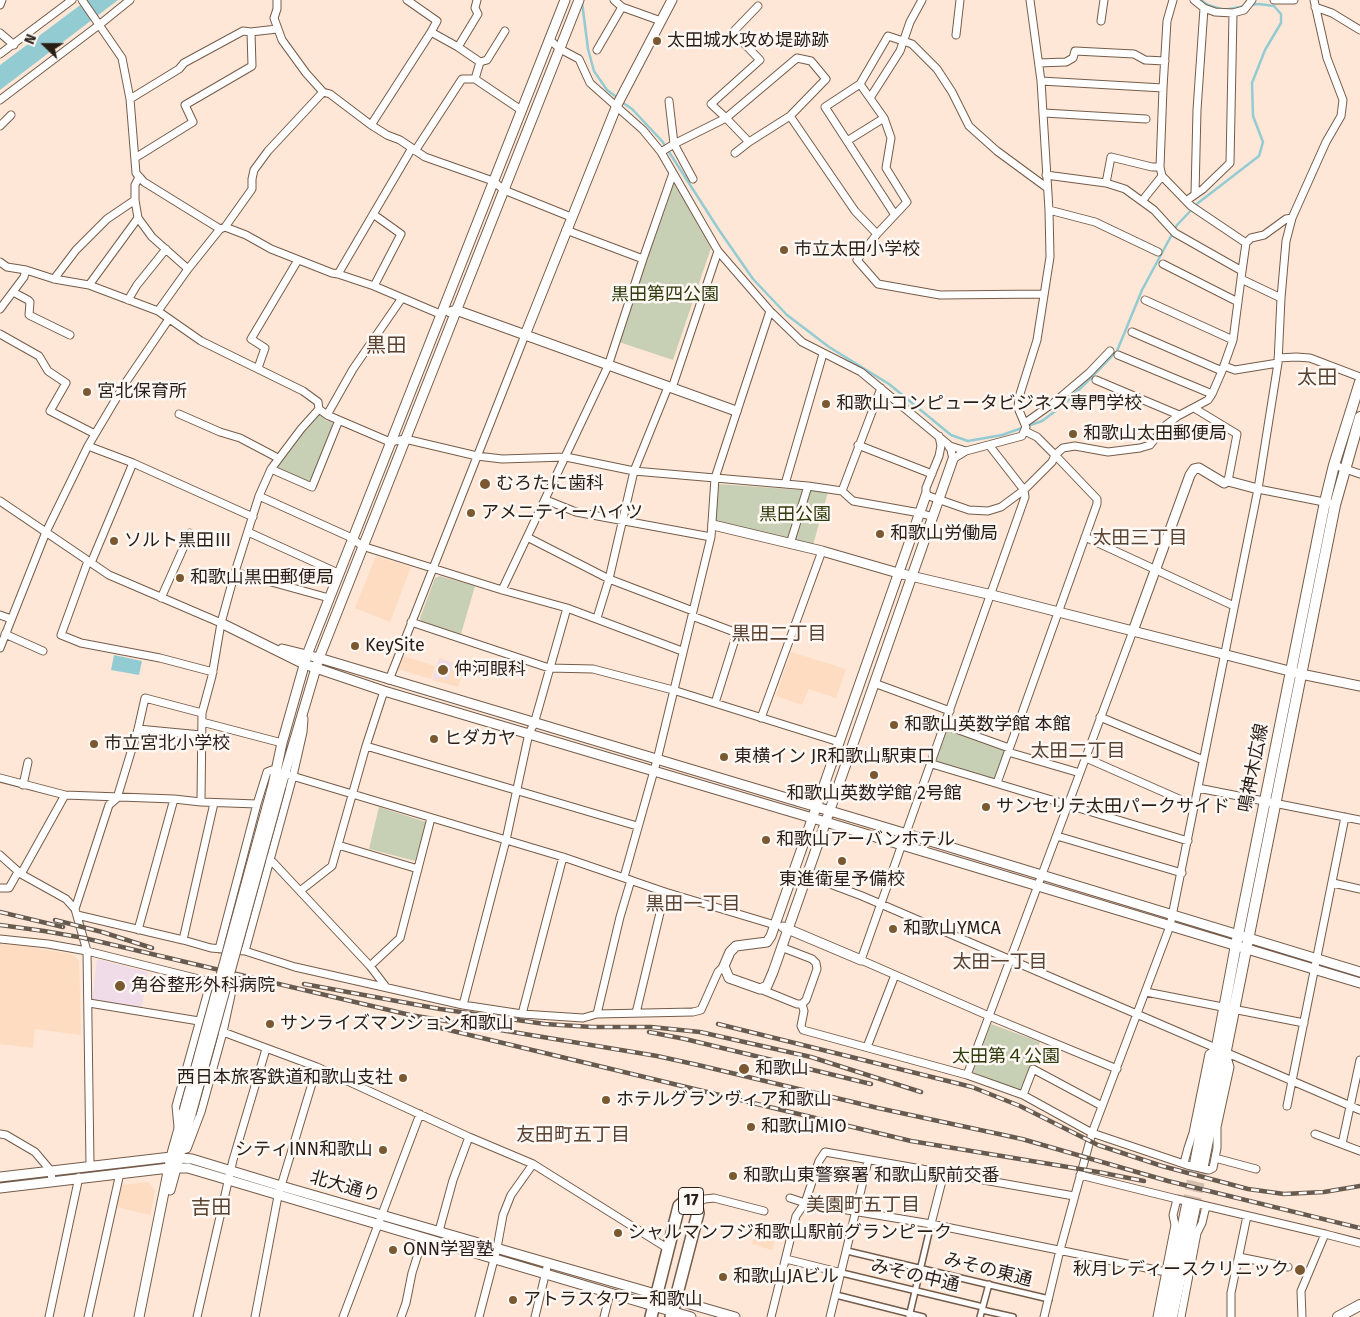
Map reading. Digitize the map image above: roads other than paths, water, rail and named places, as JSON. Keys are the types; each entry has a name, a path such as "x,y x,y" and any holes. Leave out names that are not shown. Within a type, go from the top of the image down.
{"main road":[{"name":"鳴神木広線","path":"1199,1164 1269,802 1330,504 1360,382"},
{"name":"鳴神木広線","path":"1339,467 1360,417"},
{"name":"17","path":"652,1311 679,1206 689,1200 696,1204 698,1213 672,1314"},
{"path":"1164,1317 1191,1206 1172,1317"},
{"path":"1338,1317 1360,1305"}],"street":[{"path":"0,5 2,0"},
{"path":"0,54 72,0"},
{"path":"82,0 122,58 130,99 136,173 144,182 223,228 246,235 298,260 374,286 440,314 456,310 736,411"},
{"path":"0,100 130,0"},
{"path":"277,0 274,18 282,40 306,73 323,92 330,94 371,125 414,149 424,157 493,181 504,190 571,217"},
{"path":"371,125 437,21 407,0"},
{"path":"458,47 478,14 475,8 477,0"},
{"path":"139,1317 172,1168 277,786 284,774 282,743 305,660 565,0"},
{"path":"178,1131 188,1113 269,858 284,774 315,669 579,0"},
{"path":"614,0 622,7 660,21"},
{"path":"389,680 616,105 672,0"},
{"path":"870,98 900,51 910,22 922,0"},
{"path":"956,36 960,0"},
{"path":"997,783 1097,504 1097,499 1025,427 1018,408 1019,397 1037,340 1050,257 1044,113 1040,63 1030,0"},
{"path":"1101,21 1104,0"},
{"path":"1172,0 1164,61 1160,167 1162,176 1191,206 1246,243"},
{"path":"1194,0 1204,8 1215,12 1233,13 1244,10 1252,0"},
{"path":"1274,0 1294,0"},
{"path":"1315,4 1360,30"},
{"path":"1044,1317 1074,1196 1092,1133 1138,1014 1173,915 1258,489 1278,361 1286,241 1292,218 1326,142 1341,116 1343,100 1327,58 1315,4"},
{"path":"749,142 711,104 760,60 733,32 758,6"},
{"path":"597,50 622,7"},
{"path":"1195,194 1197,110 1204,8"},
{"path":"1186,200 1222,172 1230,163 1233,13"},
{"path":"130,99 179,69 184,63 243,31 277,29"},
{"path":"480,62 487,60 505,31"},
{"path":"135,158 193,122 185,105 252,66 251,32"},
{"path":"430,32 458,47 480,62"},
{"path":"0,33 14,45"},
{"path":"895,215 825,107 860,84 888,36 912,44 938,69 952,92 968,126 997,151 1046,187"},
{"path":"549,39 578,59 590,83 643,130 661,152 718,251 770,312 802,342 861,372 950,446 966,451"},
{"path":"1040,63 1066,62 1073,58 1075,51 1134,54 1144,60 1164,61"},
{"path":"661,152 726,118 798,58 812,61 826,79 790,116 735,153"},
{"path":"475,79 480,62"},
{"path":"338,274 414,149 462,79 475,79 521,110"},
{"path":"1041,81 1163,88"},
{"path":"860,84 884,118 891,138 886,168 907,202 877,234 857,260 878,284 940,295 1044,294"},
{"path":"158,311 188,269 223,228 252,189 254,170 268,151 323,92"},
{"path":"669,101 674,144 693,178"},
{"path":"1044,113 1146,118"},
{"path":"0,126 11,115"},
{"path":"790,116 856,211 877,234"},
{"path":"847,142 884,118"},
{"path":"1106,183 1111,157 1152,167 1160,167"},
{"path":"502,590 608,366 642,259 673,173"},
{"path":"1046,175 1106,183 1125,189 1154,210 1175,233 1242,270"},
{"path":"1142,201 1162,176"},
{"path":"140,177 135,185 138,218 152,236 188,269"},
{"path":"54,279 76,250 107,219 135,200"},
{"path":"1049,210 1095,222 1158,252"},
{"path":"373,214 401,234 374,286"},
{"path":"89,286 138,218"},
{"path":"926,495 969,510 988,511 1000,507 1024,490 1063,448 1075,446 1108,452 1150,445 1158,437 1161,430 1179,415 1203,403 1212,394 1233,340 1246,243 1252,238 1264,235 1286,219 1292,218"},
{"path":"566,230 642,259"},
{"path":"128,300 137,285 166,249"},
{"path":"597,618 609,579 634,470 670,388 718,251"},
{"path":"258,368 265,348 251,339 298,260"},
{"path":"0,262 7,267 89,286 158,311 201,341 303,391 318,402 319,409 327,414 390,442 405,439 477,456 502,459 566,457 634,470 808,486 842,491 853,501 933,517"},
{"path":"1163,264 1238,302"},
{"path":"0,309 24,277 26,270"},
{"path":"1241,279 1281,298"},
{"path":"13,292 30,302 29,315 70,335"},
{"path":"327,414 354,369 402,298"},
{"path":"1145,300 1233,340"},
{"path":"597,1014 620,917 637,826 657,760 711,537 715,478 770,312"},
{"path":"0,648 46,532 88,446 126,382 169,319"},
{"path":"1132,332 1223,368 1235,370 1296,356 1310,358 1360,377"},
{"path":"0,334 39,356 48,371 66,383 50,411 95,434"},
{"path":"953,460 966,451 1022,436 1025,427 1089,373 1110,351"},
{"path":"785,484 823,354"},
{"path":"1118,355 1212,394"},
{"path":"1096,380 1179,415"},
{"path":"842,491 881,388"},
{"path":"1194,408 1237,434 1228,481"},
{"path":"201,802 202,713 213,672 221,623 235,572 271,469 301,429 319,409"},
{"path":"179,414 220,432 240,438 278,458"},
{"path":"271,469 312,487 339,420"},
{"path":"76,912 211,948 241,951 295,967 463,1005 522,1014 583,1018 597,1014 693,1012 701,1010 718,972 724,966 730,952 736,946 767,942 775,925 920,513 926,495 926,488 939,456 941,446 939,436"},
{"path":"858,445 932,474"},
{"path":"861,960 992,595 1025,496 1024,490 989,445"},
{"path":"88,446 133,463 253,517"},
{"path":"939,456 950,446"},
{"path":"760,989 767,986 788,929 953,460 950,446"},
{"path":"133,463 89,562 61,635 82,643 160,658 213,672"},
{"path":"1339,467 1360,474"},
{"path":"967,1075 1190,475 1194,469 1199,468 1224,483 1228,481 1330,504"},
{"path":"790,544 808,486"},
{"path":"260,496 352,538 362,546 502,590 567,608 682,651"},
{"path":"546,500 576,512 711,537"},
{"path":"0,501 109,575 305,660 315,669 1170,926 1317,959 1360,972"},
{"path":"713,525 822,551 898,573 1296,672 1360,686"},
{"path":"248,532 338,573"},
{"path":"160,598 190,533"},
{"path":"527,537 609,579 737,633 715,703"},
{"path":"1085,537 1234,606"},
{"path":"762,718 822,551"},
{"path":"235,572 328,598"},
{"path":"463,1005 506,840 529,733 534,724 567,608"},
{"path":"0,615 11,619"},
{"path":"411,622 549,668 593,670 673,690 839,742"},
{"path":"6,634 44,651"},
{"path":"305,660 319,658 1173,915 1315,970 1360,983"},
{"path":"874,683 950,711"},
{"path":"300,891 332,866 366,746 384,691"},
{"path":"76,912 109,805 117,798 138,729 145,698 202,713"},
{"path":"1100,717 1203,760"},
{"path":"202,722 282,743"},
{"path":"945,725 1009,750 1080,773"},
{"path":"138,729 201,735"},
{"path":"366,746 637,826"},
{"path":"1086,758 1195,806"},
{"path":"23,785 28,762"},
{"path":"932,764 1188,841"},
{"path":"219,948 257,804 267,772 272,770 506,840 665,892 788,929 1116,1069"},
{"path":"0,778 65,795 257,804"},
{"path":"241,951 277,786"},
{"path":"1198,788 1360,820"},
{"path":"0,888 10,888 65,795"},
{"path":"138,930 174,799"},
{"path":"183,940 214,802"},
{"path":"1287,1106 1345,817"},
{"path":"370,966 400,938 431,818"},
{"path":"1057,836 1182,873"},
{"path":"338,845 418,869"},
{"path":"0,855 20,873 66,898 76,912 87,951 90,1165"},
{"path":"269,858 370,966 386,987"},
{"path":"522,1014 563,858"},
{"path":"806,875 862,896 1360,1110"},
{"path":"1332,883 1360,889"},
{"path":"636,1014 665,892"},
{"path":"0,939 48,944 87,951 207,982 229,990 231,995 223,1032 201,1112 187,1149 177,1155"},
{"path":"724,966 729,978 796,1004 802,1004 806,1000 817,969 816,963 812,959 781,947"},
{"path":"867,1047 895,975"},
{"path":"177,1155 176,1106 210,984"},
{"path":"1146,992 1304,1023"},
{"path":"89,1003 199,1021 266,1049 317,1067 533,1164 668,1248"},
{"path":"802,1004 804,1011 801,1026 803,1030 967,1075 1023,1095 1092,1133 1209,1170 1213,1168 1217,1127 1230,1067 1221,1051"},
{"path":"197,1317 230,1170 266,1049"},
{"path":"1184,1163 1193,1133 1209,1054 1221,1051"},
{"path":"1342,1144 1360,1060"},
{"path":"255,1317 278,1196 317,1067"},
{"path":"1023,1095 1033,1069 1102,1106"},
{"path":"343,1317 420,1114"},
{"path":"0,1134 6,1135 35,1152 51,1171 52,1181"},
{"path":"1314,1134 1360,1151"},
{"path":"439,1231 453,1180 470,1137"},
{"path":"771,1317 796,1216 804,1203 819,1161 825,1152 1074,1196"},
{"name":"北大通り","path":"0,1177 177,1155 735,1317"},
{"path":"1215,1158 1256,1169"},
{"path":"830,1317 868,1161"},
{"path":"479,1317 495,1259 503,1215 511,1195 533,1164"},
{"name":"北大通り","path":"0,1188 79,1177 188,1168 610,1293 652,1311 691,1317"},
{"path":"88,1317 120,1173"},
{"path":"931,1224 944,1173"},
{"path":"1080,1175 1360,1243"},
{"path":"49,1317 79,1177"},
{"path":"696,1204 705,1198 714,1198 764,1211"},
{"path":"790,1198 804,1203 931,1224 1166,1272"},
{"path":"1157,1317 1175,1225 1173,1215 1177,1199"},
{"path":"1180,1317 1197,1233 1202,1223 1206,1206"},
{"path":"1230,1317 1231,1293 1247,1216"},
{"name":"みその東通","path":"909,1315 931,1224"},
{"path":"1302,1317 1301,1291 1325,1234"},
{"path":"401,1317 423,1238"},
{"name":"みその東通","path":"847,1251 1049,1299"},
{"path":"1239,1257 1288,1267"},
{"path":"786,1258 842,1273"},
{"path":"535,1317 548,1263"},
{"name":"みその中通","path":"842,1273 915,1289 1013,1317"},
{"path":"980,1317 989,1284"},
{"path":"604,1317 610,1293"},
{"path":"836,1295 923,1317"}],"water":[{"path":"87,0 118,0 0,90 0,65"},
{"path":"114,655 142,661 139,675 111,670"}],"waterway":[{"path":"1201,0 1208,5 1224,10 1245,6"},
{"path":"582,2 588,49 594,71 607,90 618,98"},
{"path":"622,102 632,109 662,141 753,279 787,315 829,347 889,384 951,435 968,441 1002,435 1042,421 1061,407 1091,378 1117,351 1142,290 1177,225 1198,203 1259,156 1263,142 1253,116 1252,83 1265,50 1281,23 1281,14 1274,6 1250,5"}],"tunnel":[{"path":"1187,1205 1195,1164"},
{"path":"1195,1207 1203,1165"}],"railway":[{"path":"0,912 63,927"},
{"path":"55,920 102,932 152,948"},
{"path":"0,925 84,938 410,1015 657,1056 698,1065 878,1108 1022,1139 1168,1181 1360,1228"},
{"path":"304,984 440,1009 545,1024 592,1027 651,1027 700,1032 811,1057 921,1092"},
{"path":"718,1024 972,1087 1020,1106 1098,1145 1162,1166 1248,1189 1284,1194 1324,1192 1360,1186"},
{"path":"428,1025 911,1141 1144,1181"},
{"path":"649,1032 871,1084"}],"place":[{"name":"太田城水攻め堤跡跡","path":"657,41"},
{"name":"市立太田小学校","path":"784,250"},
{"name":"宮北保育所","path":"87,392"},
{"name":"和歌山コンピュータビジネス専門学校","path":"826,404"},
{"name":"和歌山太田郵便局","path":"1073,434"},
{"name":"むろたに歯科","path":"485,484"},
{"name":"アメニティーハイツ","path":"471,513"},
{"name":"和歌山労働局","path":"880,534"},
{"name":"ソルト黒田Ⅲ","path":"114,541"},
{"name":"和歌山黒田郵便局","path":"180,578"},
{"name":"KeySite","path":"355,646"},
{"name":"仲河眼科","path":"443,670"},
{"name":"和歌山英数学館 本館","path":"894,725"},
{"name":"ヒダカヤ","path":"434,739"},
{"name":"市立宮北小学校","path":"94,744"},
{"name":"東横イン JR和歌山駅東口","path":"724,757"},
{"name":"和歌山英数学館 2号館","path":"874,775"},
{"name":"サンセリテ太田パークサイド","path":"986,807"},
{"name":"和歌山アーバンホテル","path":"766,840"},
{"name":"東進衛星予備校","path":"842,861"},
{"name":"和歌山YMCA","path":"893,929"},
{"name":"角谷整形外科病院","path":"120,986"},
{"name":"サンライズマンション和歌山","path":"270,1024"},
{"name":"和歌山","path":"744,1069"},
{"name":"西日本旅客鉄道和歌山支社","path":"403,1078"},
{"name":"ホテルグランヴィア和歌山","path":"606,1100"},
{"name":"和歌山MIO","path":"751,1127"},
{"name":"シティINN和歌山","path":"383,1150"},
{"name":"和歌山東警察署 和歌山駅前交番","path":"733,1176"},
{"name":"シャルマンフジ和歌山駅前グランピーク","path":"618,1233"},
{"name":"ONN学習塾","path":"393,1250"},
{"name":"秋月レディースクリニック","path":"1300,1270"},
{"name":"和歌山JAビル","path":"723,1277"},
{"name":"アトラスタワー和歌山","path":"513,1300"}],"district":[{"name":"黒田","path":"386,346"},
{"name":"太田","path":"1317,378"},
{"name":"太田三丁目","path":"1140,539"},
{"name":"黒田二丁目","path":"779,635"},
{"name":"太田二丁目","path":"1078,752"},
{"name":"黒田一丁目","path":"693,905"},
{"name":"太田一丁目","path":"1000,963"},
{"name":"友田町五丁目","path":"573,1136"},
{"name":"美園町五丁目","path":"863,1206"},
{"name":"吉田","path":"211,1208"}],"park label":[{"name":"黒田第四公園","path":"665,295"},
{"name":"黒田公園","path":"795,515"},
{"name":"太田第４公園","path":"1006,1057"}]}
